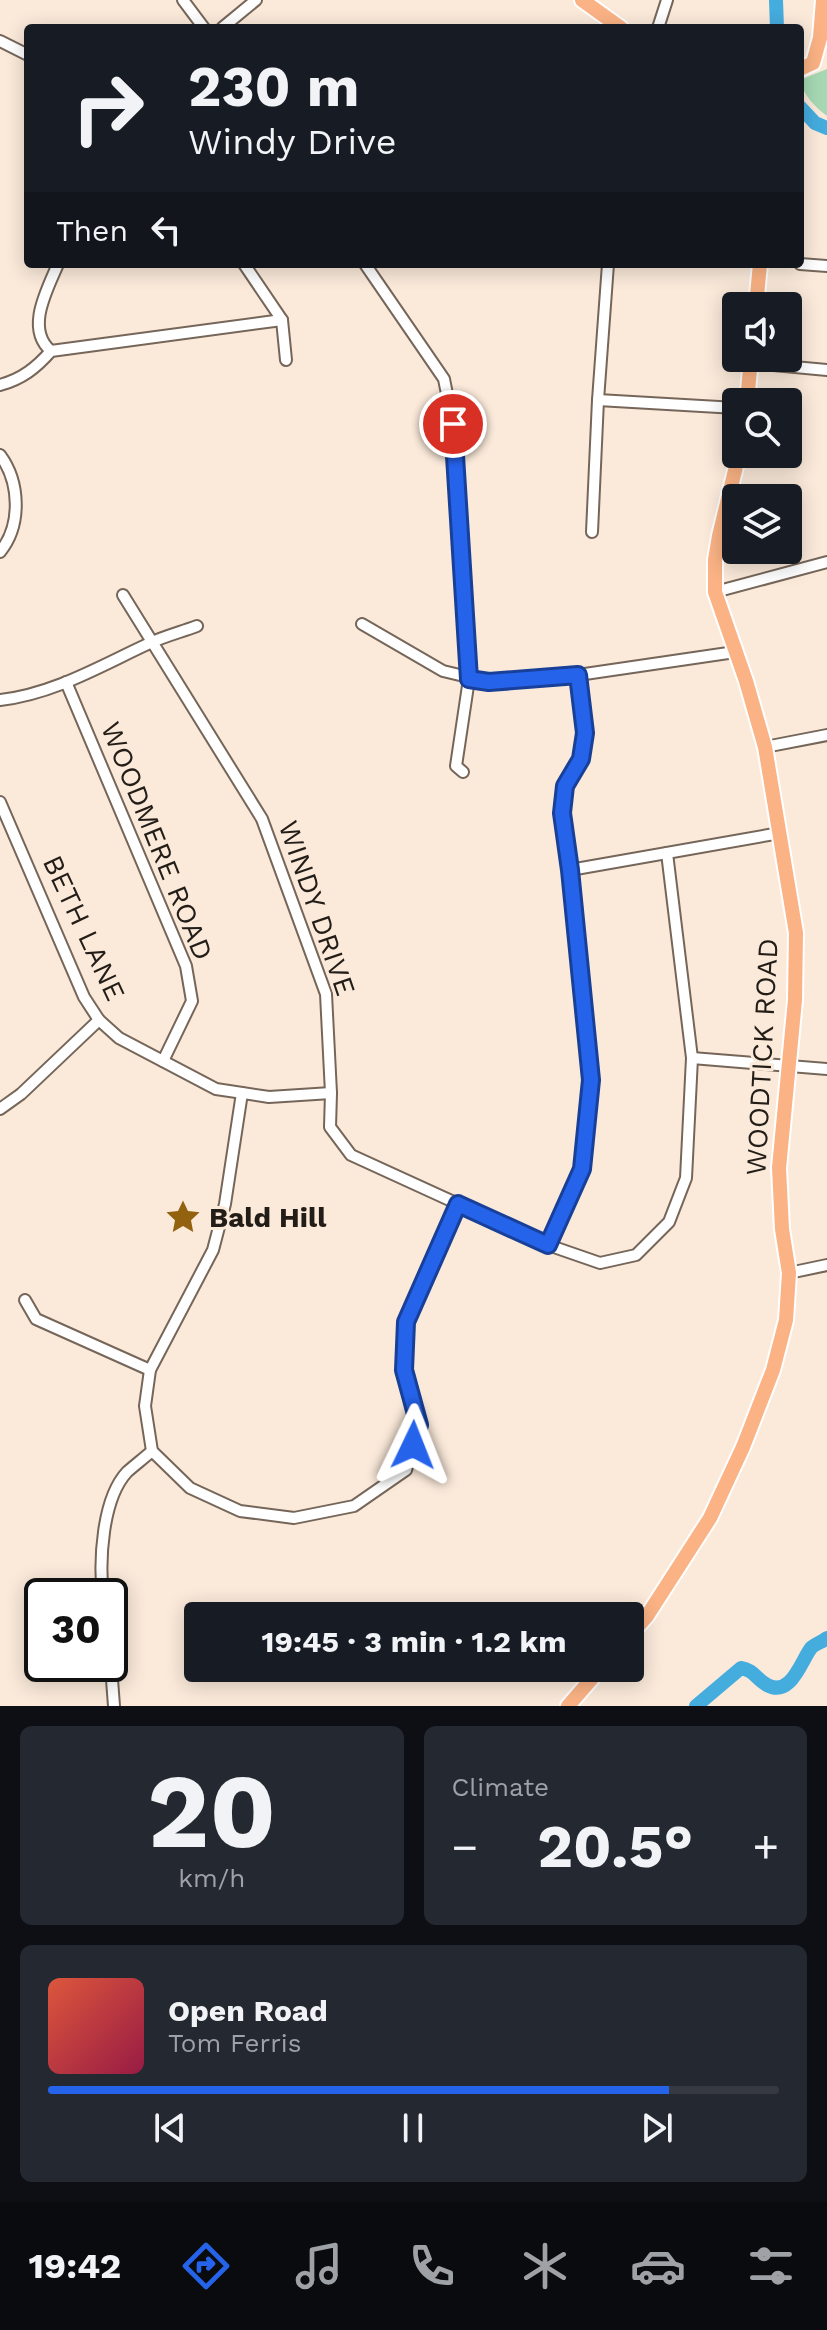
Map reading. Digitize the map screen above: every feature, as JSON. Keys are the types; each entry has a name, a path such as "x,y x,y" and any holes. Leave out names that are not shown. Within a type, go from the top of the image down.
{"main road":[{"path":"582,0 615,24"},
{"path":"813,64 820,38 823,0"},
{"path":"757,292 760,268"},
{"name":"WOODTICK ROAD","path":"644,1619 710,1518 743,1447 773,1370 786,1320 789,1273 782,1229 779,1168 795,1000 796,933 765,747 715,592 715,560 736,468"},
{"path":"568,1706 589,1682"}],"street":[{"path":"183,0 201,24"},
{"path":"227,24 256,0"},
{"path":"659,24 667,0"},
{"path":"0,41 24,53"},
{"path":"804,264 827,266"},
{"path":"51,351 44,345 37,324 57,268"},
{"path":"247,268 282,320 286,360"},
{"path":"368,268 444,379 453,424 469,679 456,766 463,772"},
{"path":"592,532 608,268"},
{"path":"0,385 15,381 35,369 51,351 282,320"},
{"path":"802,367 827,370"},
{"path":"598,400 722,407"},
{"path":"0,455 7,463 17,499 10,540 0,552"},
{"path":"715,592 827,562"},
{"name":"WINDY DRIVE","path":"123,595 262,819 326,994 330,1127 351,1155 548,1245 600,1263 636,1255 669,1222 686,1178 692,1058 667,853"},
{"path":"362,624 443,671 489,682 578,675 735,652"},
{"path":"0,700 66,682 153,642 197,626"},
{"path":"548,1245 582,1169 591,1080 562,813 565,786 581,759 585,733 578,675"},
{"name":"WOODMERE ROAD","path":"66,682 186,966 192,1001 163,1061"},
{"path":"765,747 827,735"},
{"name":"BETH LANE","path":"0,802 84,997 99,1020 119,1038 216,1089 269,1097 331,1093"},
{"path":"570,870 780,833"},
{"path":"0,1109 21,1094 99,1020"},
{"path":"692,1058 827,1069"},
{"path":"242,1093 225,1204 213,1250 150,1370 145,1406 152,1451 190,1488 240,1511 294,1518 354,1506 406,1470 419,1425 404,1370 406,1322 458,1204"},
{"path":"789,1273 827,1265"},
{"path":"25,1300 36,1319 150,1370"},
{"path":"103,1578 104,1540 111,1499 126,1474 152,1451"},
{"path":"112,1682 114,1706"}],"green space":[{"path":"827,69 827,116 804,91 804,78"}],"waterway":[{"path":"776,0 777,24"},
{"path":"804,111 815,123 827,128"},
{"path":"696,1706 741,1668 767,1685 783,1687 794,1676 811,1648 827,1638"}],"place":[{"name":"Bald Hill","path":"183,1217"}],"route":[{"path":"413,1445 419,1425 404,1370 406,1322 458,1204 548,1245 582,1169 591,1080 562,813 565,786 581,759 585,733 578,675 489,682 469,679 453,424"}]}
